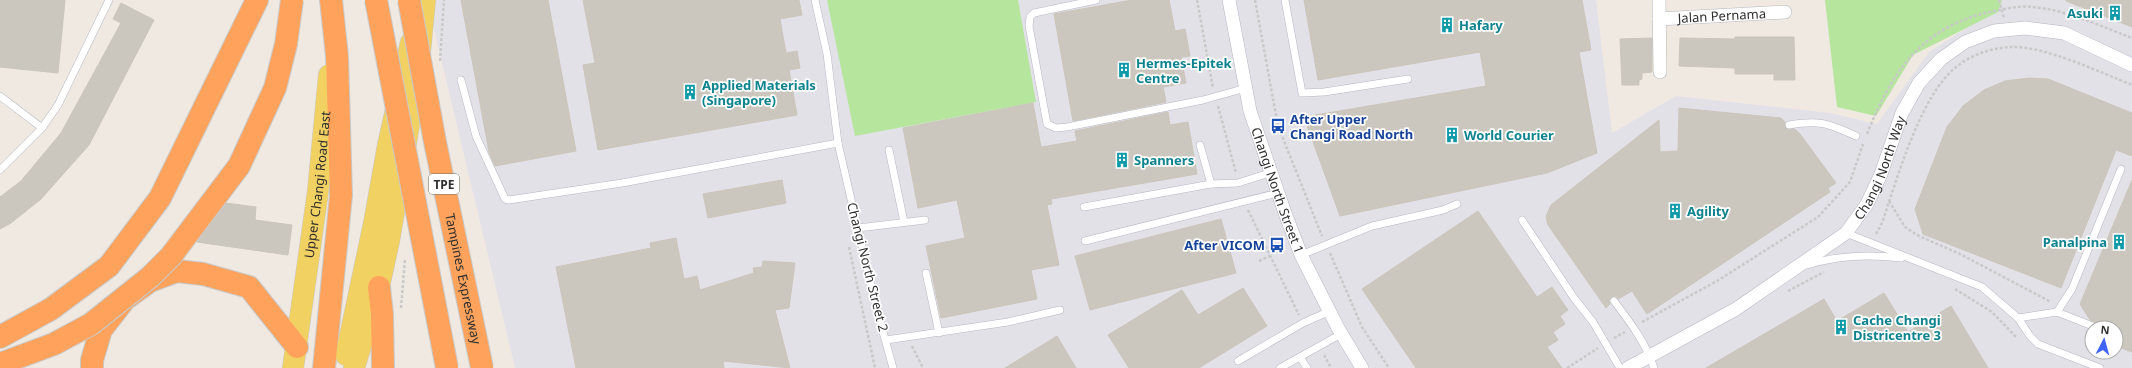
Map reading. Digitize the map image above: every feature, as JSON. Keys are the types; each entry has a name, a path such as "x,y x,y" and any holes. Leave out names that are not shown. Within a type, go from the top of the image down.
{"highway":[{"path":"0,337 51,309 109,266 160,198 257,0"},
{"path":"0,364 54,344 91,324 150,277 171,256 239,166 275,88 286,44 292,0"},
{"path":"325,358 341,195 337,56 331,0"},
{"name":"TPE","path":"376,0 447,368"},
{"name":"Tampines Expressway","path":"409,0 435,142 482,368"},
{"path":"92,368 101,330 125,299 150,280 177,271 204,274 249,287 297,346"},
{"path":"379,287 382,314 383,368"}],"main road":[{"name":"Upper Changi Road East","path":"293,368 318,191 329,87 330,57 325,0"},
{"path":"354,368 379,287 418,73 425,0"},
{"path":"346,368 349,339 367,259 407,52 411,41 421,30"}],"street":[{"name":"Changi North Street 1","path":"1229,0 1250,111 1278,193 1301,255 1341,334 1362,368"},
{"name":"Jalan Pernama","path":"1659,0 1660,72"},
{"name":"Jalan Pernama","path":"1659,19 1785,12"},
{"name":"Changi North Way","path":"1628,368 1652,362 1736,308 1846,233 1867,204 1881,174 1902,113 1919,83 1941,59 1965,42 1994,31 2025,28 2064,33 2132,65"}],"lane":[{"path":"0,170 42,128 58,105 109,0"},
{"name":"Changi North Street 2","path":"815,0 827,54 838,144 875,303 893,368"},
{"path":"1096,0 1034,13 1030,17 1029,26 1047,124 1056,128 1066,127 1203,100 1246,88"},
{"path":"1285,0 1302,93 1324,92 1408,79"},
{"path":"461,80 476,136 505,199 510,200 622,183 838,144"},
{"path":"0,96 42,128"},
{"path":"1789,124 1819,122 1832,125 1856,136"},
{"path":"1200,145 1210,184"},
{"path":"889,150 904,222"},
{"path":"2057,312 2072,289 2121,169"},
{"path":"1084,207 1210,184 1238,183 1272,172"},
{"path":"1085,241 1278,193"},
{"path":"1301,255 1372,226 1443,210 1457,204"},
{"path":"858,228 925,220"},
{"path":"1522,220 1594,322 1620,368"},
{"path":"1846,233 1982,287 2018,318 2038,344 2100,368"},
{"path":"1794,269 1826,259 1856,255 1913,260"},
{"path":"926,273 939,333"},
{"path":"1614,301 1633,327 1652,362"},
{"path":"886,340 909,338 1008,322 1060,310"},
{"path":"1238,361 1303,323 1330,311"},
{"path":"2018,318 2057,312 2084,323"},
{"path":"1280,368 1341,334"},
{"path":"1300,357 1307,368"}],"path":[{"path":"1255,0 1278,126 1326,244 1362,327 1389,368"},
{"path":"1567,368 1633,327 1723,277 1818,217 1850,182 1867,132 1887,91 1901,66 1928,38 1969,17 2002,9 2032,7 2065,13 2132,38"},
{"path":"1889,201 1905,227 1917,235 1960,254 2051,301 2046,314"},
{"path":"849,247 875,368"},
{"path":"1259,261 1270,256"},
{"path":"1953,288 1992,312 2029,350 2035,341"},
{"path":"909,338 922,368"}],"shaded area":[{"path":"427,0 1596,0 1612,133 1676,96 1830,113 1877,124 1929,52 1984,17 1988,0 2132,0 2132,368 515,368"}],"green space":[{"path":"827,0 1018,0 1036,102 855,136"},
{"path":"1825,0 2002,0 1998,12 1913,55 1876,116 1837,107"}],"building":[{"path":"0,0 65,0 58,73 0,67"},
{"path":"461,0 548,0 576,151 495,166 489,152"},
{"name":"Applied Materials (Singapore)","path":"583,0 799,0 802,15 780,19 786,53 797,51 800,68 789,70 797,115 598,150 583,65 595,63"},
{"name":"Hermes-Epitek Centre","path":"1132,0 1169,0 1175,31 1185,29 1190,56 1181,57 1186,83 1163,87 1166,102 1073,121 1054,14"},
{"path":"1304,0 1582,0 1591,50 1579,52 1597,153 1547,173 1340,216 1304,117 1486,86 1480,52 1318,80"},
{"name":"Asuki","path":"2066,0 2132,0 2132,27 2066,1"},
{"path":"121,3 154,20 89,145 41,199 11,223 0,229 0,197 21,181 61,133 121,23 113,19"},
{"path":"1735,37 1794,37 1795,80 1774,80 1774,74 1735,74 1735,68 1679,66 1680,38 1735,39"},
{"path":"1652,38 1652,72 1642,73 1642,79 1639,80 1639,85 1622,85 1620,39"},
{"path":"2029,78 2048,79 2132,113 2132,156 2116,150 2061,288 1923,234 1915,209 1947,127 1963,106 1984,90 2005,81"},
{"path":"1033,103 1041,147 1077,141 1075,131 1168,112 1170,125 1188,122 1197,174 1051,199 1052,204 1047,205 1059,265 1031,270 1037,299 941,318 926,246 965,238 957,200 918,208 903,128"},
{"name":"Agility","path":"1679,108 1781,118 1785,122 1785,128 1795,129 1800,134 1836,183 1828,188 1830,192 1647,314 1632,291 1618,299 1616,296 1611,297 1609,301 1610,304 1606,308 1548,225 1546,217 1551,205 1659,120 1660,152 1678,151"},
{"path":"782,180 786,203 708,218 703,194"},
{"name":"Panalpina","path":"2132,180 2132,352 2124,349 2124,320 2090,320 2080,304"},
{"path":"226,203 256,207 255,220 292,225 288,255 197,242"},
{"path":"1478,211 1537,297 1552,287 1568,310 1560,316 1565,324 1553,332 1558,340 1547,347 1562,368 1416,368 1362,289"},
{"path":"1221,219 1236,273 1090,310 1075,256"},
{"path":"676,238 684,279 697,276 700,290 754,273 753,268 762,267 763,261 795,263 789,308 775,310 790,368 723,361 724,368 576,368 556,267 651,248 650,243"},
{"path":"1243,288 1267,326 1199,368 1129,368 1108,335 1182,290 1198,315"},
{"name":"Cache Changi Districentre 3","path":"1884,293 1908,332 1951,306 1988,368 1706,368 1824,299 1837,321"},
{"path":"1057,336 1076,368 1005,368"}],"place":[{"name":"Asuki","path":"2115,13"},
{"name":"Hafary","path":"1447,25"},
{"name":"Hermes-Epitek Centre","path":"1124,70"},
{"name":"Applied Materials (Singapore)","path":"690,92"},
{"name":"After Upper Changi Road North","path":"1278,126"},
{"name":"World Courier","path":"1452,135"},
{"name":"Spanners","path":"1122,160"},
{"name":"Agility","path":"1675,211"},
{"name":"Panalpina","path":"2119,242"},
{"name":"After VICOM","path":"1277,245"},
{"name":"Cache Changi Districentre 3","path":"1841,327"}]}
